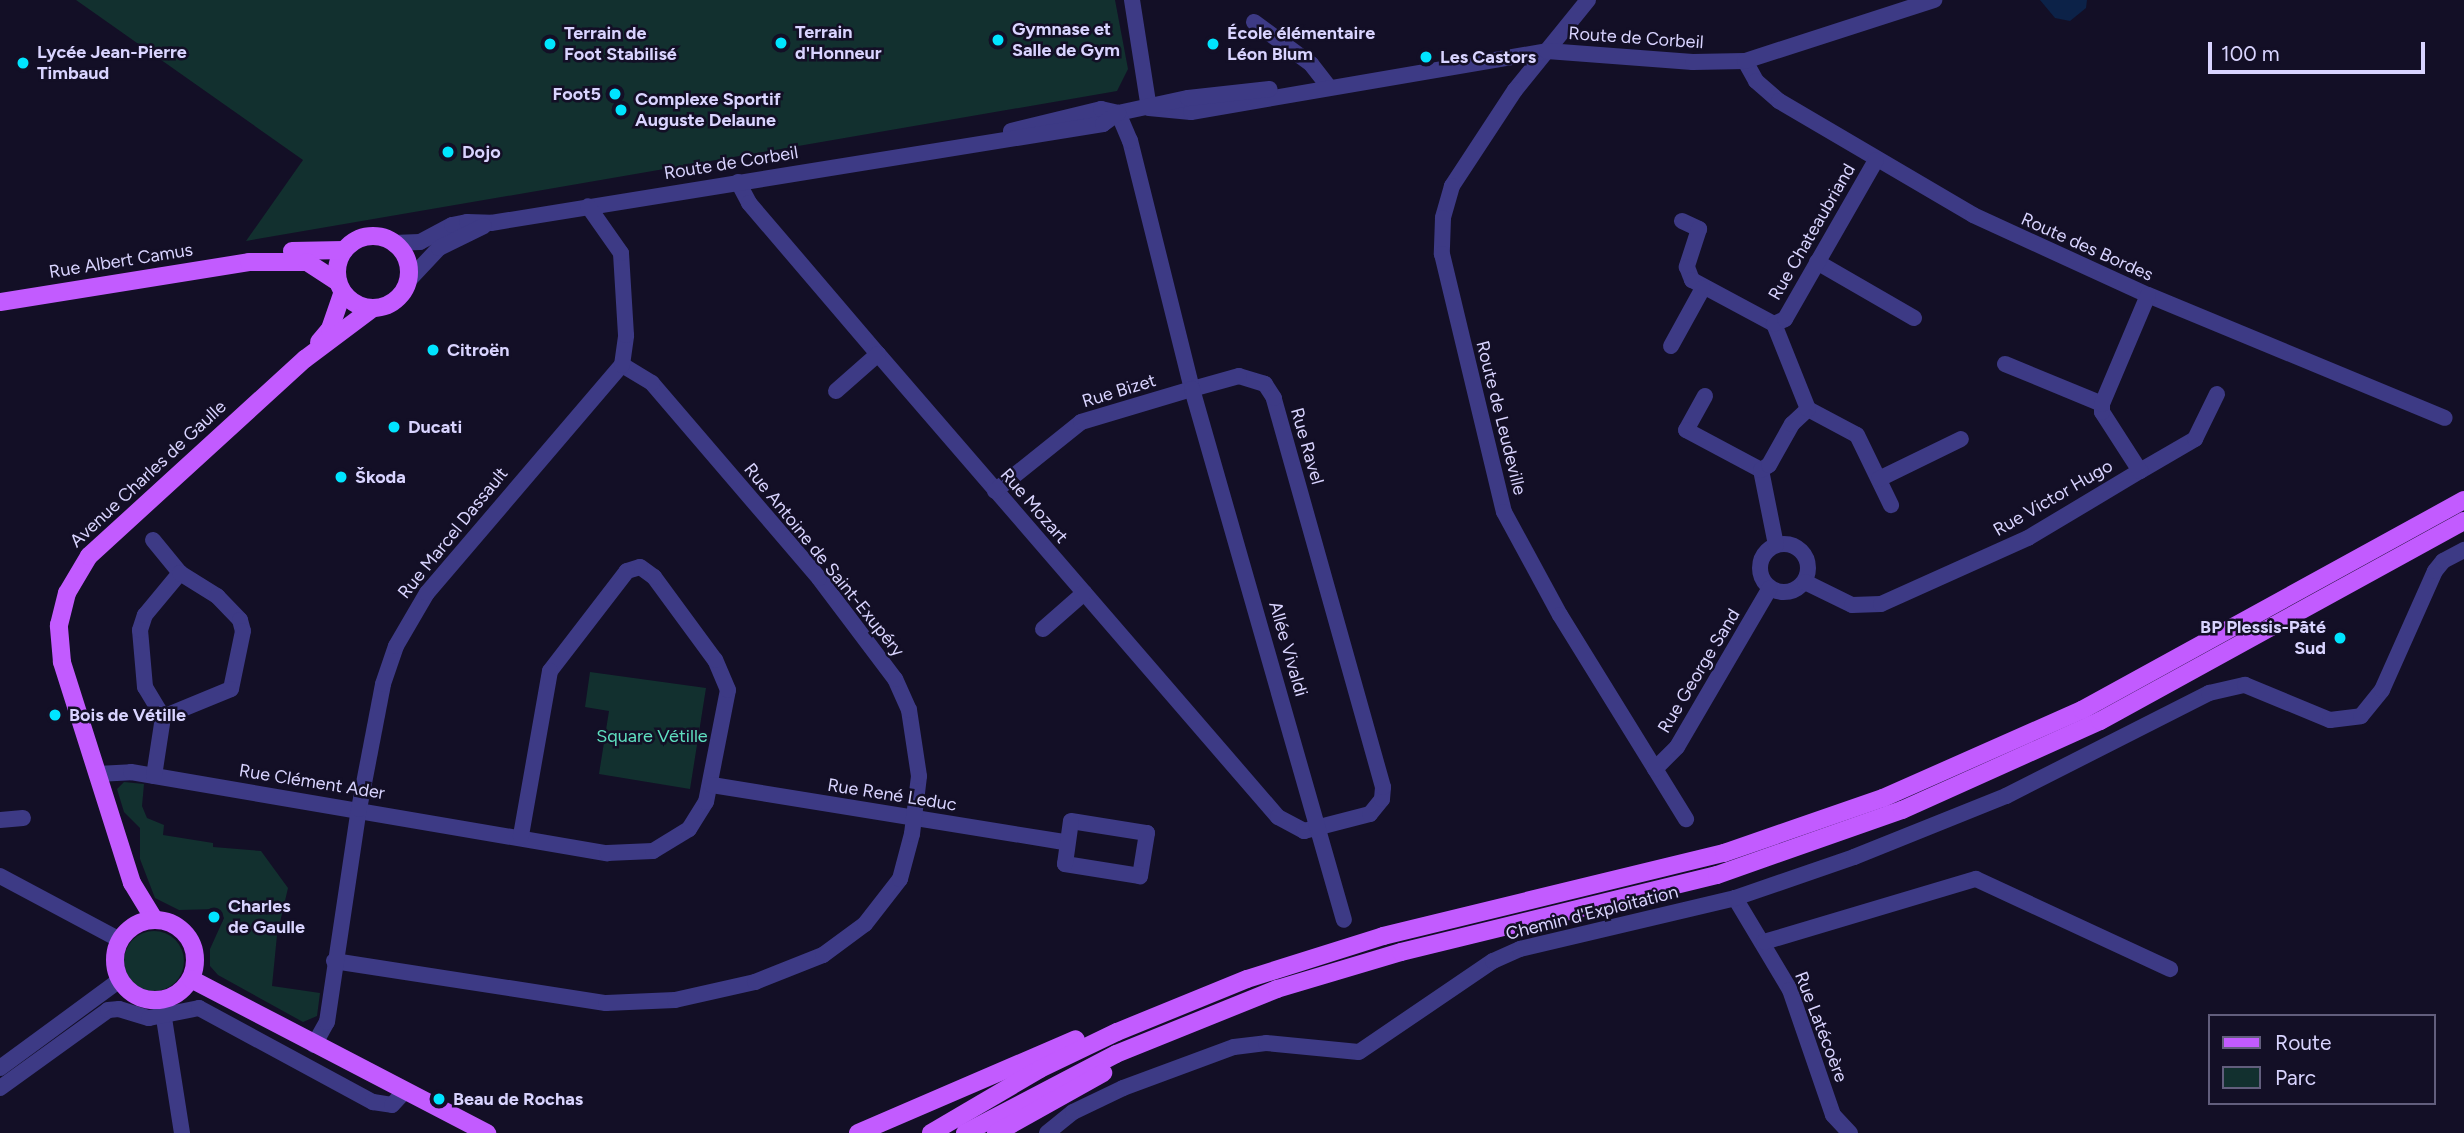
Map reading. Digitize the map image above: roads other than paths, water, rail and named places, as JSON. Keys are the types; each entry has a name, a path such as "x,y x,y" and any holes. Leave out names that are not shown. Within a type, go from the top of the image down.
{"main road":[{"path":"364,237 393,243 407,259 408,281 395,300 373,308 356,304 340,287 338,265 344,250 364,237"},
{"name":"Rue Albert Camus","path":"0,302 249,262 289,251 344,250"},
{"name":"Rue Albert Camus","path":"249,262 307,262 340,287"},
{"name":"Avenue Charles de Gaulle","path":"305,359 330,329 340,287"},
{"name":"Avenue Charles de Gaulle","path":"154,919 132,883 61,654 59,625 72,579 89,556 305,359 373,308"},
{"path":"931,1133 1040,1069 1177,1006 1383,936 1667,869 1883,799 2082,709 2464,500"},
{"path":"965,1133 1116,1054 1212,1013 1345,967 1717,876 1890,815 2100,720 2464,521"},
{"name":"Avenue Charles de Gaulle","path":"132,883 134,926"},
{"path":"154,919 174,924 189,937 196,958 191,979 181,991 161,999 142,998 120,980 115,961 120,940 134,926 154,919"},
{"path":"191,979 487,1133"},
{"path":"858,1133 1153,1006 1177,1006"},
{"path":"996,1133 1111,1069 1116,1054"},
{"path":"425,1103 466,1133"}],"street":[{"path":"1132,0 1149,108"},
{"name":"Route de Leudeville","path":"1588,0 1515,90 1452,186 1443,218 1442,254 1504,512 1560,615 1686,819"},
{"name":"Route de Corbeil","path":"393,243 419,242 452,225 491,223 977,143 1040,121 1101,110 1118,113 1149,108 1191,112 1328,86 1547,51 1693,62 1745,61 1934,0"},
{"path":"1254,22 1311,64 1328,86"},
{"name":"Route des Bordes","path":"1745,61 1756,81 1779,101 1973,215 2148,295 2445,418"},
{"path":"1118,113 1130,141 1192,389"},
{"name":"Rue Chateaubriand","path":"1808,409 1774,324 1784,319 1876,160"},
{"name":"Rue Mozart","path":"738,182 749,203 877,354 1278,817 1296,828 1320,830"},
{"path":"588,206 621,253 622,365"},
{"path":"1682,222 1699,229 1687,273 1703,289 1774,324"},
{"name":"Route de Corbeil","path":"408,281 439,248 491,223"},
{"path":"1817,262 1914,318"},
{"path":"1671,346 1703,289"},
{"path":"2005,364 2102,404 2148,295"},
{"path":"836,391 877,354"},
{"name":"Rue Marcel Dassault","path":"314,1045 327,1022 334,961 359,809 383,684 414,610 515,485 622,365"},
{"name":"Rue Antoine de Saint-Exupéry","path":"334,961 606,1003 675,1000 731,989 801,966 865,924 900,879 915,818 919,776 915,735 904,696 884,661 819,578 652,383 622,365"},
{"name":"Rue Ravel","path":"1192,389 1239,376 1253,378 1265,384 1278,411 1383,787 1382,799 1370,814 1320,830"},
{"name":"Rue Bizet","path":"995,491 1081,422 1192,389"},
{"name":"Allée Vivaldi","path":"1192,389 1344,920"},
{"path":"2140,471 2195,439 2217,394"},
{"path":"1705,396 1686,430 1761,470"},
{"name":"Rue Victor Hugo","path":"1805,582 1852,605 1881,604 2028,538 2140,471 2107,421 2102,404"},
{"path":"1761,470 1769,465 1792,424 1808,409 1857,435 1891,505"},
{"path":"1879,479 1961,439"},
{"path":"1761,470 1776,545"},
{"path":"153,540 180,573 217,596 240,620 243,631 231,689 163,717"},
{"path":"1776,545 1794,546 1806,556 1805,582 1788,592 1770,588 1762,577 1760,564 1776,545"},
{"name":"Chemin d'Exploitation","path":"1047,1133 1073,1112 1123,1088 1234,1047 1266,1043 1359,1052 1493,961 1520,949 1735,898 1854,857 1884,841 2006,796 2209,692 2245,685 2330,720 2361,716 2382,690 2435,571 2464,550"},
{"name":"Rue Clément Ader","path":"97,774 154,776 521,836 607,853 653,851 689,828 712,785 727,682 654,577 640,567 627,571 550,671 521,836"},
{"path":"154,776 163,717 145,687 140,630 145,615 180,573"},
{"name":"Rue George Sand","path":"1655,769 1677,747 1770,588"},
{"path":"1043,629 1084,593"},
{"name":"Rue René Leduc","path":"712,785 1065,842"},
{"path":"0,820 23,818"},
{"path":"1072,821 1147,833 1140,876 1065,864 1065,842 1072,821"},
{"path":"0,876 120,940"},
{"path":"1764,942 1976,879 2170,969"},
{"name":"Rue Latécoère","path":"1735,898 1764,942 1790,990 1833,1115 1850,1133"},
{"path":"0,1068 120,980"},
{"path":"161,999 182,1133"},
{"path":"0,1088 108,1010 164,1018 199,1008 373,1102 391,1105 404,1092"}],"water":[{"path":"2040,0 2087,0 2086,8 2070,21 2055,18"}],"place":[{"name":"Gymnase et Salle de Gym","path":"998,40"},
{"name":"Terrain d'Honneur","path":"781,43"},
{"name":"Terrain de Foot Stabilisé","path":"550,44"},
{"name":"École élémentaire Léon Blum","path":"1213,44"},
{"name":"Les Castors","path":"1426,57"},
{"name":"Lycée Jean-Pierre Timbaud","path":"23,63"},
{"name":"Foot5","path":"615,94"},
{"name":"Complexe Sportif Auguste Delaune","path":"621,110"},
{"name":"Dojo","path":"448,152"},
{"name":"Citroën","path":"433,350"},
{"name":"Ducati","path":"394,427"},
{"name":"Škoda","path":"341,477"},
{"name":"BP Plessis-Pâté Sud","path":"2340,638"},
{"name":"Bois de Vétille","path":"55,715"},
{"name":"Charles de Gaulle","path":"214,917"},
{"name":"Beau de Rochas","path":"439,1099"}],"park label":[{"name":"Square Vétille","path":"652,736"}]}
